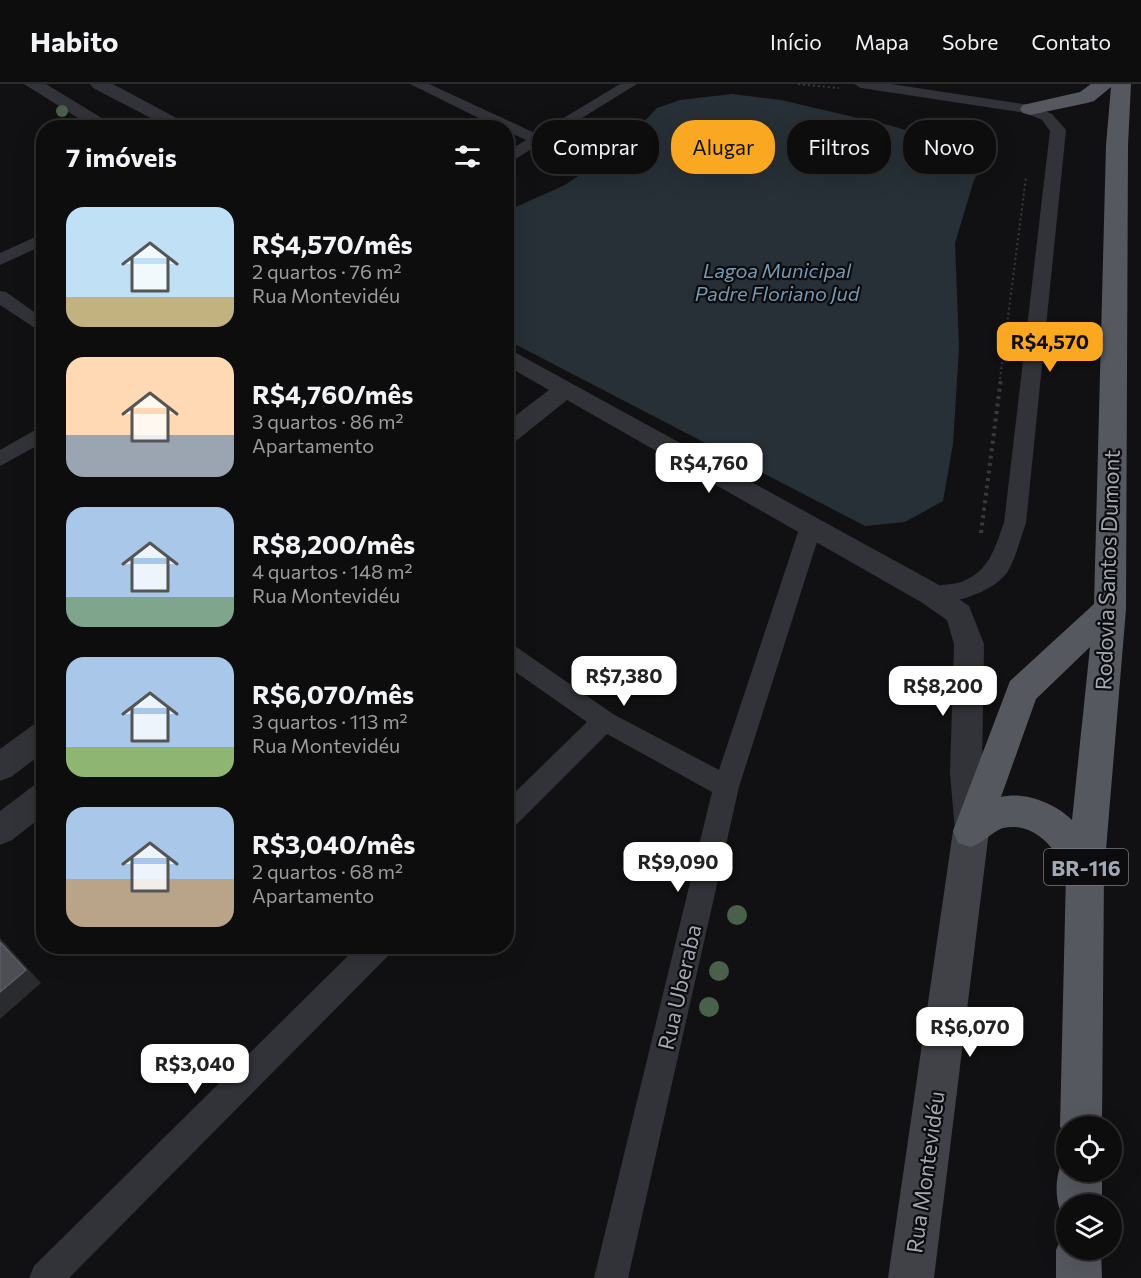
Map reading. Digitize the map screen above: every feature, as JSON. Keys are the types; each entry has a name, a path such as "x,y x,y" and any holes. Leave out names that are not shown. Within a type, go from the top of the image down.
{"highway":[{"path":"1030,109 1087,97 1103,84"},
{"name":"Rodovia Santos Dumont","path":"1081,1116 1085,874 1110,609 1117,145 1121,84"},
{"path":"971,831 1022,692 1110,609"},
{"path":"971,831 982,819 998,813 1016,811 1036,815 1054,825 1070,839 1081,856 1085,874"},
{"path":"1079,1260 1079,1278"}],"main road":[{"name":"Rua Montevidéu","path":"911,1278 971,831"}],"street":[{"path":"33,84 95,120"},
{"path":"99,84 170,120"},
{"path":"417,84 495,120"},
{"path":"571,120 630,84"},
{"path":"861,84 922,88 1030,109 1047,117 1058,130 1015,523 997,570 965,590 931,594"},
{"path":"514,129 532,137"},
{"path":"514,155 532,144"},
{"path":"0,260 36,242"},
{"path":"0,296 36,322"},
{"name":"Rua Montevidéu","path":"514,367 566,389 931,594 958,614 969,644 966,773 971,831"},
{"path":"514,430 566,389"},
{"path":"0,459 36,437"},
{"name":"Rua Uberaba","path":"611,1278 726,787 811,526"},
{"path":"514,658 604,721 726,787"},
{"path":"514,810 604,721"},
{"path":"0,767 36,740"},
{"path":"0,830 36,802"},
{"path":"46,1278 370,954"}],"path":[{"path":"981,536 1023,198"}],"water":[{"name":"Lagoa Municipal Padre Floriano Jud","path":"732,94 781,100 866,120 787,120 787,174 891,174 891,126 903,129 903,174 978,174 955,243 959,348 953,444 943,501 905,522 865,526 514,344 514,208 565,185 581,174 659,174 659,120 646,120 657,108 680,100"}],"building":[{"path":"0,942 26,970 0,992"}]}
